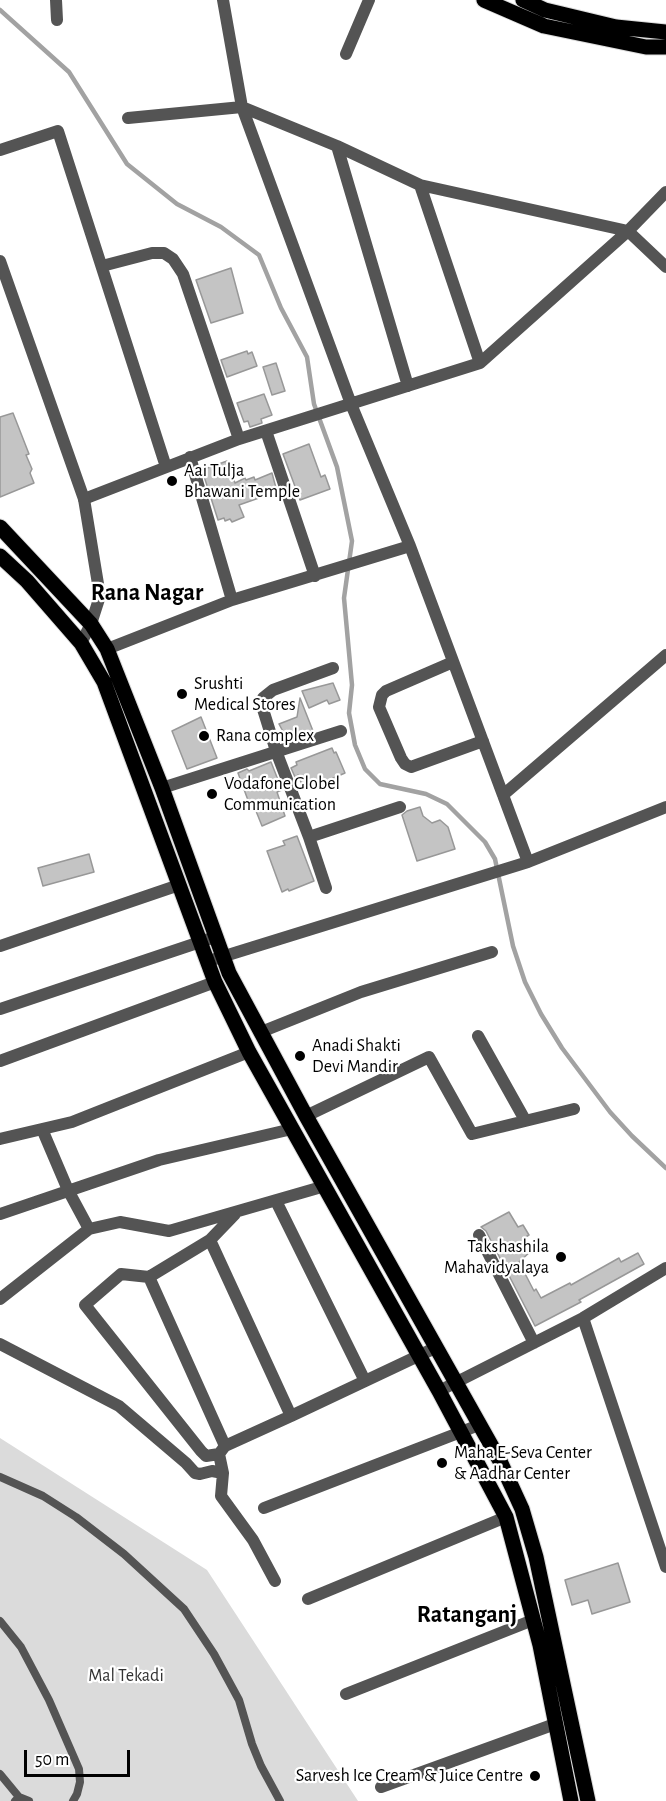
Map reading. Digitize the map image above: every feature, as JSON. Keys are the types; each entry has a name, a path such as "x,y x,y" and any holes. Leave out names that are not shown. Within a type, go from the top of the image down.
{"main road":[{"path":"484,0 544,26 646,46 666,47"},
{"path":"523,0 544,10 616,27 666,32"},
{"path":"0,527 91,624 107,649 162,788 208,940 207,961 215,982 249,1052 326,1186 506,1517 533,1620 571,1801"},
{"path":"0,556 27,581 81,643 104,682 179,885 208,940 223,956 229,973 306,1116 500,1461 525,1519 536,1557 588,1801"}],"street":[{"path":"56,0 57,20"},
{"path":"223,0 242,107 351,404 410,546 528,861"},
{"path":"346,54 369,0"},
{"path":"128,118 242,107 338,146 420,185 628,231 666,267"},
{"path":"0,150 58,131 166,467"},
{"path":"338,146 408,386"},
{"path":"420,185 480,363"},
{"path":"84,499 239,439 480,363 628,231 666,192"},
{"path":"102,266 152,253 164,253 173,259 183,274 239,439"},
{"path":"1,267 84,499 100,596 91,624 81,643"},
{"path":"266,430 315,576"},
{"path":"190,457 232,600"},
{"path":"107,649 232,600 410,546"},
{"path":"503,795 666,656"},
{"path":"453,662 386,691 382,695 379,707 401,759 411,767 483,741"},
{"path":"326,888 276,751 262,705 263,698 273,690 333,668"},
{"path":"162,788 341,731"},
{"path":"309,837 400,807"},
{"path":"207,961 515,866 666,807"},
{"path":"0,946 179,885"},
{"path":"0,1009 208,940"},
{"path":"261,1032 361,992 492,952"},
{"path":"0,1061 215,982"},
{"path":"478,1036 525,1120"},
{"path":"0,1139 72,1122 249,1052"},
{"path":"306,1116 429,1057 472,1134 574,1109"},
{"path":"42,1129 68,1190 89,1229"},
{"path":"0,1214 159,1160 292,1129"},
{"path":"0,1299 89,1229 120,1222 169,1230 237,1213 326,1186"},
{"path":"276,1201 364,1381"},
{"path":"237,1213 210,1240 149,1277 121,1274 85,1305 206,1456 435,1348"},
{"path":"480,1235 534,1343"},
{"path":"210,1240 291,1416"},
{"path":"439,1391 583,1318 666,1268"},
{"path":"149,1277 222,1450 221,1491 224,1502 253,1540 275,1581"},
{"path":"583,1318 666,1567"},
{"path":"0,1344 119,1406 195,1473 212,1471 223,1473"},
{"path":"264,1508 479,1425"},
{"path":"308,1599 506,1517"},
{"path":"346,1694 533,1620"},
{"path":"381,1787 555,1724"}],"lane":[{"path":"0,1477 43,1496 76,1517 124,1554 184,1609 214,1654 239,1700 252,1744 280,1801"},
{"path":"0,1621 21,1647 49,1700 79,1769 80,1782 73,1801"},
{"path":"0,1774 17,1799 29,1801"}],"green space":[{"name":"Mal Tekadi","path":"0,1438 207,1570 358,1801 0,1801"}],"building":[{"path":"231,268 243,313 211,323 196,280"},
{"path":"247,351 248,354 252,352 257,366 227,377 221,360"},
{"path":"276,363 285,391 272,395 263,367"},
{"path":"264,394 272,415 261,419 262,423 250,427 248,421 244,422 237,403"},
{"path":"13,413 29,454 26,455 32,469 30,473 34,483 0,497 0,417"},
{"path":"309,444 321,477 325,475 330,489 300,500 283,454"},
{"path":"227,461 235,483 245,478 246,480 254,477 255,480 272,473 276,488 271,489 273,493 239,505 244,517 232,522 230,519 225,521 224,518 218,520 202,470"},
{"path":"333,683 340,700 329,704 327,700 309,708 302,691"},
{"path":"300,698 313,731 287,739 279,724 297,717"},
{"path":"201,717 217,758 187,769 172,731"},
{"path":"332,748 345,773 315,786 314,782 303,787 298,775 295,777 291,768 297,765 296,762"},
{"path":"271,762 282,790 277,792 285,816 262,826 252,801 249,803 238,773"},
{"path":"420,807 423,816 432,823 440,820 448,827 455,849 417,861 402,815"},
{"path":"297,836 314,881 282,892 267,851 285,845 283,841"},
{"path":"89,854 94,872 43,886 38,868"},
{"path":"509,1212 518,1227 523,1225 529,1235 524,1238 531,1251 519,1262 534,1291 536,1289 541,1298 570,1283 571,1285 619,1258 621,1262 638,1253 644,1264 579,1300 581,1302 535,1326 486,1231 481,1227"},
{"path":"618,1563 630,1602 592,1614 588,1600 572,1605 565,1580"}],"waterway":[{"path":"0,10 69,72 127,164 177,204 221,227 259,255 281,308 307,357 314,404 337,467 352,541 344,598 352,685 349,713 355,745 365,769 380,784 426,794 447,804 485,842 495,859 513,946 525,982 541,1014 562,1048 610,1112 666,1168"}],"place":[{"name":"Aai Tulja Bhawani Temple","path":"172,481"},
{"name":"Srushti Medical Stores","path":"182,694"},
{"name":"Rana complex","path":"204,736"},
{"name":"Vodafone Globel Communication","path":"212,794"},
{"name":"Anadi Shakti Devi Mandir","path":"300,1056"},
{"name":"Takshashila Mahavidyalaya","path":"561,1257"},
{"name":"Maha E-Seva Center & Aadhar Center","path":"442,1463"},
{"name":"Sarvesh Ice Cream & Juice Centre","path":"535,1776"}],"district":[{"name":"Rana Nagar","path":"147,593"},
{"name":"Ratanganj","path":"467,1615"}]}
